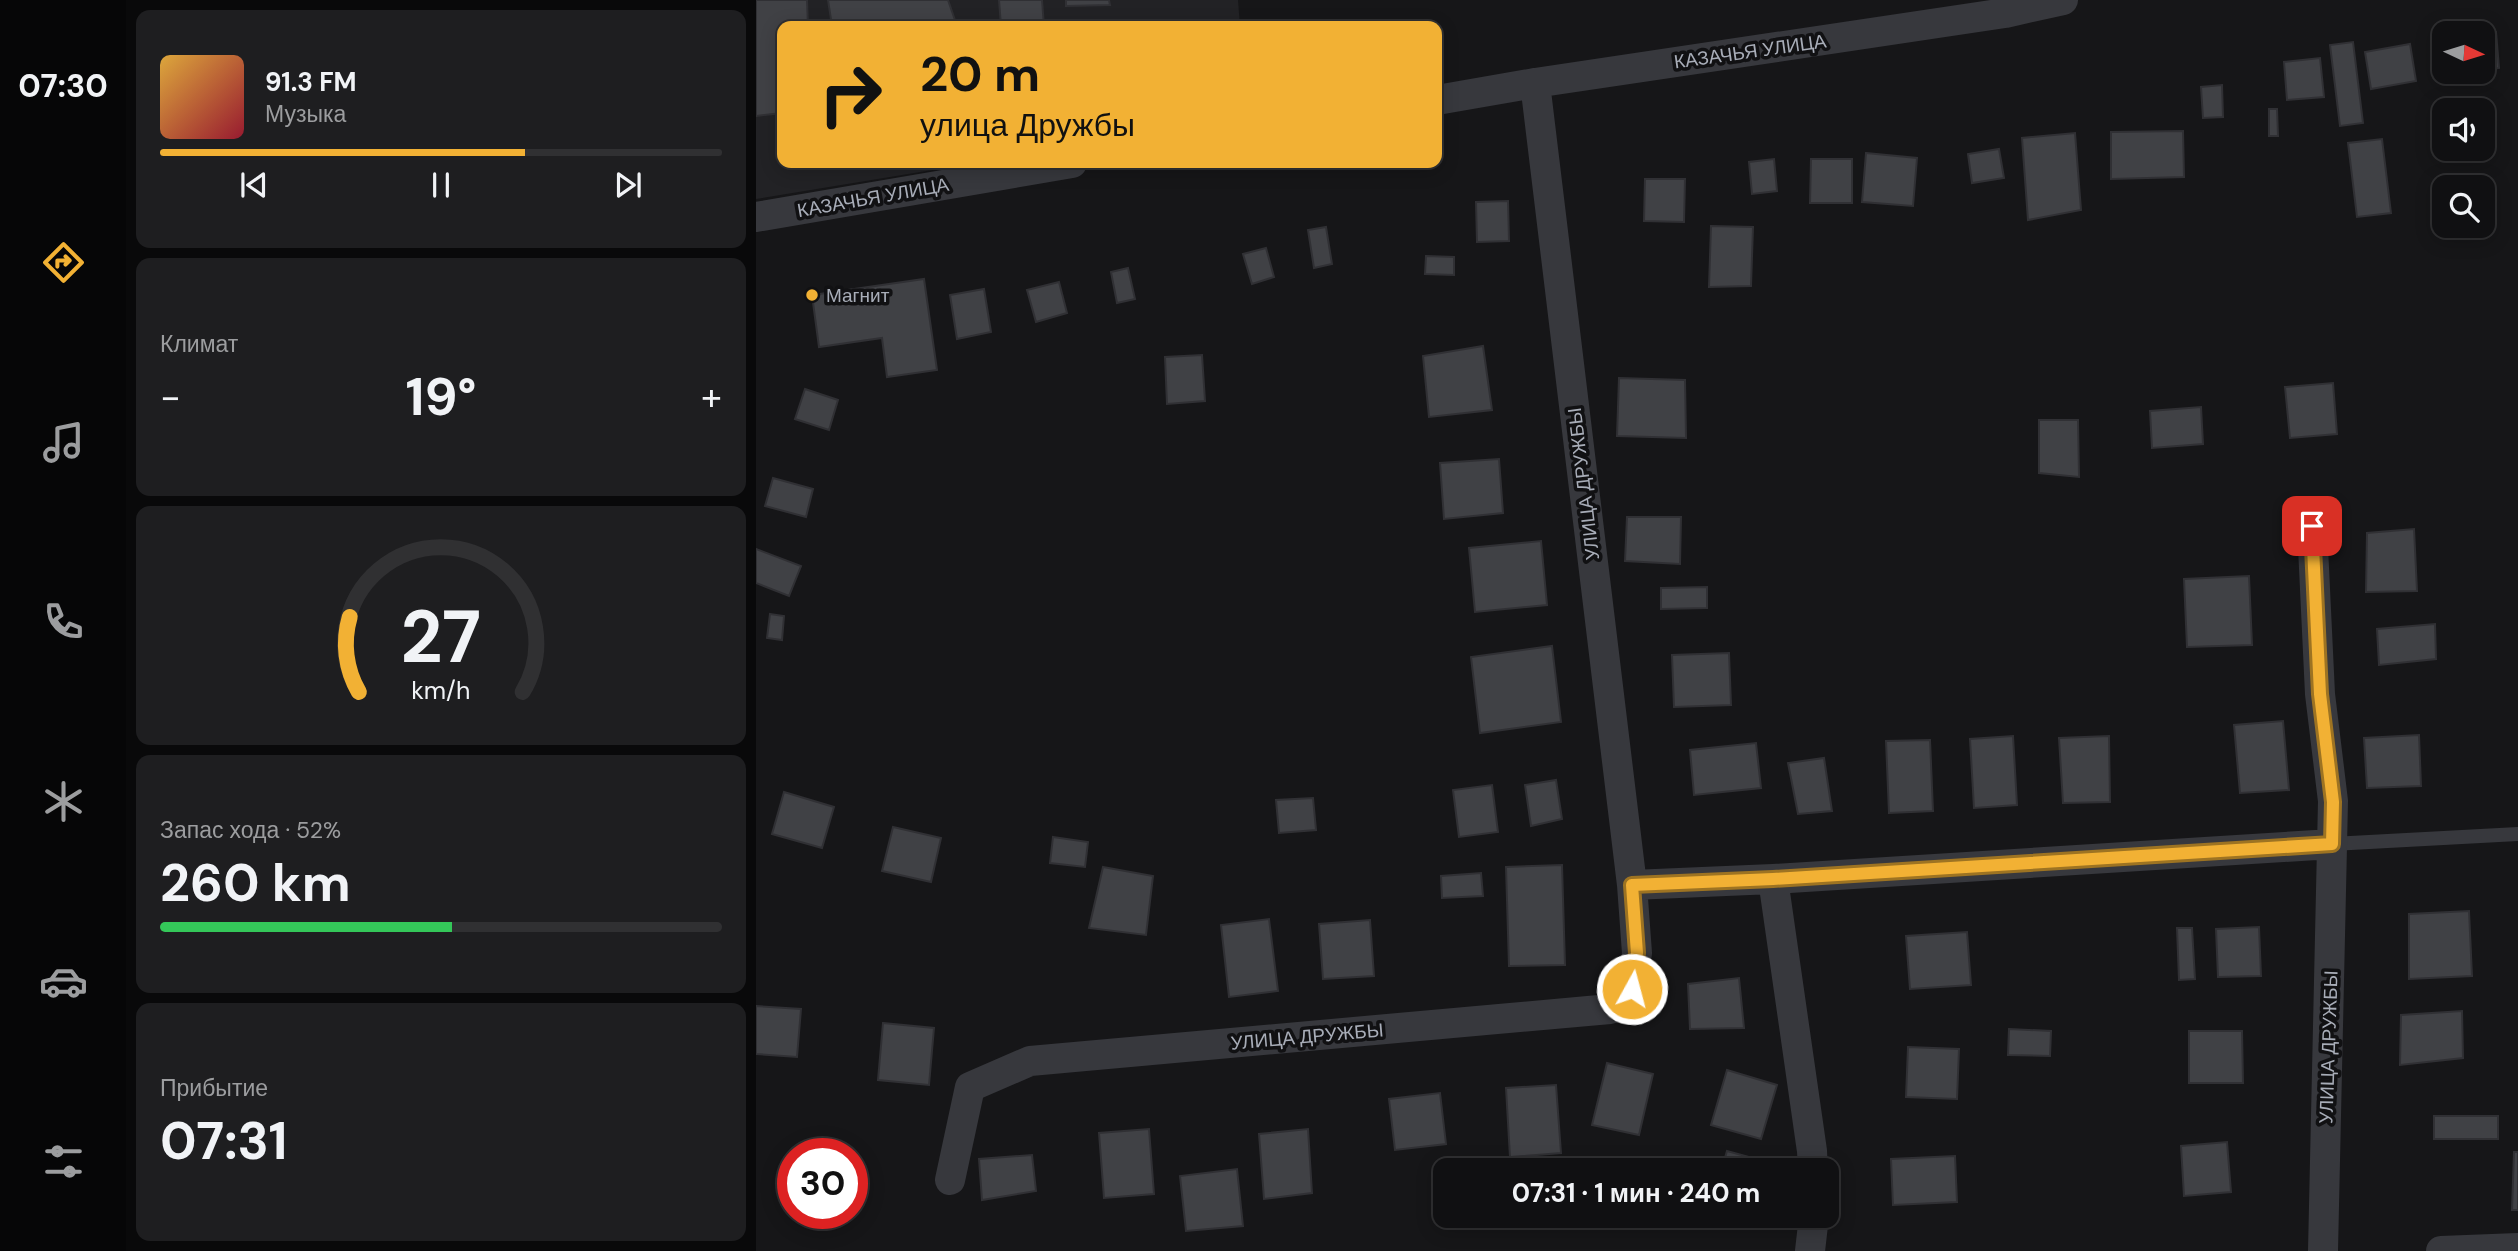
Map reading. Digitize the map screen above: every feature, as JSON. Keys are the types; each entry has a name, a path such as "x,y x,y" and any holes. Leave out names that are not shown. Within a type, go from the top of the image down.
{"street":[{"name":"КАЗАЧЬЯ УЛИЦА","path":"1442,99 2005,6 2063,0"},
{"name":"УЛИЦА ДРУЖБЫ","path":"950,1180 970,1087 1030,1061 1610,1009 1632,989 1637,953 1632,885 1535,83"},
{"name":"КАЗАЧЬЯ УЛИЦА","path":"756,217 1043,168"},
{"name":"УЛИЦА ДРУЖБЫ","path":"2312,526 2320,694 2333,802 2323,1251"},
{"path":"1632,885 1773,879 2332,844"},
{"path":"1773,879 1812,1158"},
{"path":"1810,1251 1813,1228"},
{"path":"2441,1251 2518,1248"}],"lane":[{"path":"2332,844 2518,834"}],"shaded area":[{"path":"756,0 1238,0 1240,21 777,21 777,168 945,168 756,199"}],"building":[{"path":"756,0 807,0 808,21 777,21 777,114 756,116"},
{"path":"828,0 948,0 955,21 831,21"},
{"path":"999,0 1042,0 1044,21 1001,21"},
{"path":"1066,0 1109,0 1110,5 1066,6"},
{"path":"2496,32 2499,68 2496,68"},
{"path":"2353,42 2363,123 2340,126 2330,45"},
{"path":"2410,44 2416,81 2371,89 2365,52"},
{"path":"2320,58 2324,97 2287,100 2284,62"},
{"path":"2222,85 2223,117 2203,118 2201,87"},
{"path":"2269,109 2277,109 2278,136 2269,136"},
{"path":"2183,131 2184,177 2111,179 2111,132"},
{"path":"2075,133 2081,210 2028,220 2022,138"},
{"path":"2382,139 2391,213 2357,217 2348,143"},
{"path":"1999,149 2004,178 1972,183 1968,154"},
{"path":"1866,153 1917,158 1913,206 1862,202"},
{"path":"1774,159 1777,191 1752,194 1749,162"},
{"path":"1811,159 1852,159 1852,203 1810,203"},
{"path":"1645,179 1685,179 1684,222 1644,221"},
{"path":"1508,201 1509,241 1477,242 1476,202"},
{"path":"1711,226 1753,227 1751,286 1709,287"},
{"path":"1326,227 1332,264 1314,268 1308,230"},
{"path":"1266,248 1274,277 1252,284 1243,254"},
{"path":"1426,256 1454,257 1454,275 1425,274"},
{"path":"1128,268 1135,299 1117,303 1111,272"},
{"path":"924,279 937,370 887,377 882,338 819,347 812,295"},
{"path":"1059,282 1067,313 1036,322 1027,290"},
{"path":"984,289 991,332 957,339 950,295"},
{"path":"1483,346 1492,410 1429,417 1423,356"},
{"path":"1202,355 1205,401 1167,404 1165,357"},
{"path":"1619,378 1685,380 1686,438 1617,436"},
{"path":"2333,383 2337,434 2290,438 2285,387"},
{"path":"805,389 838,400 829,430 795,419"},
{"path":"2201,407 2203,444 2152,448 2150,411"},
{"path":"2039,420 2078,420 2079,477 2039,473"},
{"path":"1499,459 1503,513 1444,519 1440,463"},
{"path":"773,478 813,489 806,517 765,506"},
{"path":"1627,517 1681,517 1680,564 1625,561"},
{"path":"2414,529 2417,591 2366,592 2367,533"},
{"path":"1541,541 1547,605 1475,612 1469,548"},
{"path":"756,549 801,566 789,596 756,583"},
{"path":"2249,576 2252,645 2187,647 2184,579"},
{"path":"1707,587 1707,608 1661,609 1661,588"},
{"path":"770,614 784,616 782,640 767,638"},
{"path":"2435,624 2436,659 2379,665 2377,629"},
{"path":"1552,646 1561,722 1480,733 1471,657"},
{"path":"1729,653 1731,705 1674,707 1672,655"},
{"path":"2283,721 2289,790 2240,793 2234,725"},
{"path":"2419,735 2421,786 2367,788 2364,738"},
{"path":"2013,736 2017,805 1974,808 1970,739"},
{"path":"2109,736 2110,802 2063,803 2059,738"},
{"path":"1930,740 1933,811 1889,813 1886,741"},
{"path":"1756,743 1761,788 1694,795 1690,750"},
{"path":"1824,758 1832,811 1798,814 1788,763"},
{"path":"1556,780 1562,819 1531,826 1525,785"},
{"path":"1492,785 1498,832 1459,837 1453,790"},
{"path":"784,792 834,807 822,848 772,834"},
{"path":"1313,798 1316,830 1279,833 1276,800"},
{"path":"893,827 941,838 931,882 882,871"},
{"path":"1053,837 1088,842 1085,867 1050,863"},
{"path":"1562,865 1565,965 1509,966 1506,867"},
{"path":"1103,867 1153,876 1146,935 1089,928"},
{"path":"1481,873 1483,896 1442,898 1441,876"},
{"path":"2469,911 2472,976 2409,979 2409,914"},
{"path":"1269,919 1278,991 1229,997 1221,925"},
{"path":"1370,920 1374,976 1323,979 1319,924"},
{"path":"2259,927 2261,976 2218,977 2216,929"},
{"path":"2177,928 2192,928 2195,979 2179,980"},
{"path":"1967,932 1971,985 1910,989 1906,936"},
{"path":"1739,978 1744,1028 1690,1029 1688,984"},
{"path":"756,1006 801,1009 797,1057 756,1054"},
{"path":"2462,1011 2463,1058 2400,1065 2401,1015"},
{"path":"883,1023 934,1028 929,1085 878,1080"},
{"path":"2009,1029 2051,1031 2050,1056 2008,1055"},
{"path":"2189,1031 2242,1031 2243,1083 2189,1083"},
{"path":"1908,1047 1959,1049 1957,1099 1906,1097"},
{"path":"1607,1063 1653,1074 1639,1135 1592,1125"},
{"path":"1727,1070 1777,1085 1761,1139 1711,1125"},
{"path":"1556,1085 1561,1153 1510,1157 1506,1088"},
{"path":"1440,1093 1446,1144 1395,1150 1389,1099"},
{"path":"2434,1116 2498,1116 2498,1139 2434,1139"},
{"path":"1149,1129 1154,1194 1104,1198 1099,1133"},
{"path":"1308,1129 1312,1193 1264,1199 1259,1134"},
{"path":"2227,1142 2231,1192 2184,1196 2181,1146"},
{"path":"1727,1151 1753,1158 1725,1158"},
{"path":"2514,1152 2518,1152 2518,1210 2512,1210"},
{"path":"1032,1155 1036,1191 982,1200 979,1159"},
{"path":"1955,1156 1957,1202 1893,1205 1891,1159"},
{"path":"1237,1169 1243,1226 1186,1231 1180,1176"}],"place":[{"name":"Магнит","path":"812,295"}],"route":[{"path":"1632,989 1637,953 1632,885 1773,879 2332,844 2333,802 2320,694 2312,526"}]}
